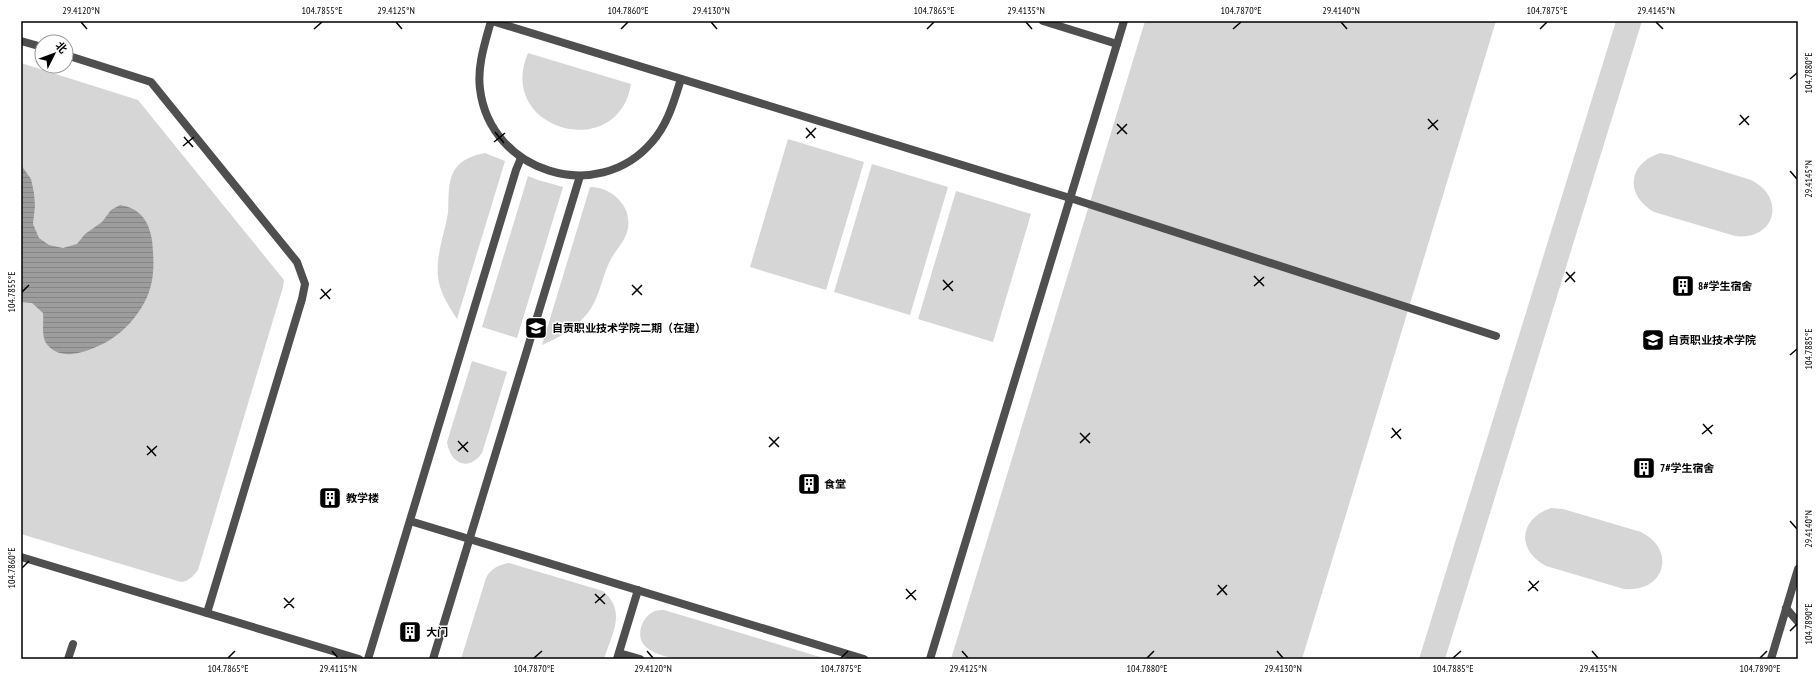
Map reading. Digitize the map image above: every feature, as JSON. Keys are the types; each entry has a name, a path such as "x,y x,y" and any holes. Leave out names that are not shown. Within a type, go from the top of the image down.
{"lane":[{"path":"681,79 664,125 652,142 637,156 620,166 600,173 580,176 559,174 540,168 521,158 506,144 493,128 484,109 480,89 479,69 491,21 681,79 1070,198 1496,336"},
{"path":"1043,21 1117,44"},
{"path":"930,659 1124,21"},
{"path":"21,41 34,45"},
{"path":"74,58 152,82 297,262 304,284 300,306 207,613"},
{"path":"368,659 516,170 521,158"},
{"path":"433,659 580,176"},
{"path":"410,521 864,659"},
{"path":"21,557 359,659"},
{"path":"1771,659 1798,569"},
{"path":"638,590 618,656 640,659"},
{"path":"1786,608 1798,622"},
{"path":"68,659 73,644"}],"shaded area":[{"path":"1145,21 1496,21 1302,659 951,659"},
{"path":"1616,21 1642,21 1445,659 1419,659"},
{"path":"528,53 631,84 621,109 605,124 584,130 562,127 543,118 528,102 522,80"},
{"path":"21,63 34,67 34,74 56,74 138,100 284,280 198,570 192,577 181,582 21,534"},
{"path":"788,139 864,162 826,290 750,267"},
{"path":"485,153 505,161 457,319 442,293 438,274 440,248 448,213 449,186 454,171 463,161"},
{"path":"1660,153 1671,155 1751,180 1762,188 1769,197 1772,207 1772,217 1767,225 1759,232 1749,236 1735,236 1654,212 1638,197 1634,189 1634,180 1636,172 1641,164"},
{"path":"872,164 948,187 910,315 834,292"},
{"path":"21,165 31,179 34,193 35,206 33,224 39,238 49,245 63,248 77,244 85,234 102,222 111,210 120,205 138,212 149,227 152,240 153,269 150,290 147,297 134,318 126,327 107,342 96,347 72,354 54,351 44,340 43,313 32,303 21,302"},
{"path":"528,176 563,187 517,338 482,327"},
{"path":"590,187 607,191 621,202 628,217 626,235 606,269 600,289 587,314 566,332 542,345"},
{"path":"956,191 1031,214 993,342 918,319"},
{"path":"472,361 507,372 482,453 477,459 466,464 461,463 452,456 447,442"},
{"path":"1551,508 1563,509 1641,532 1652,540 1659,549 1662,559 1661,569 1657,577 1649,584 1638,588 1624,589 1546,566 1536,559 1530,552 1526,544 1525,535 1527,527 1532,519"},
{"path":"509,563 603,591 610,599 616,615 614,632 604,659 461,659 486,578 490,572 496,568"},
{"path":"664,610 827,659 675,659 663,656 655,653 644,645 641,641 640,631 644,621 651,613"}],"place":[{"name":"8#学生宿舍","path":"1683,286"},
{"name":"自贡职业技术学院二期（在建）","path":"536,328"},
{"name":"自贡职业技术学院","path":"1653,340"},
{"name":"7#学生宿舍","path":"1644,468"},
{"name":"食堂","path":"809,484"},
{"name":"教学楼","path":"330,498"},
{"name":"大门","path":"410,632"}]}
